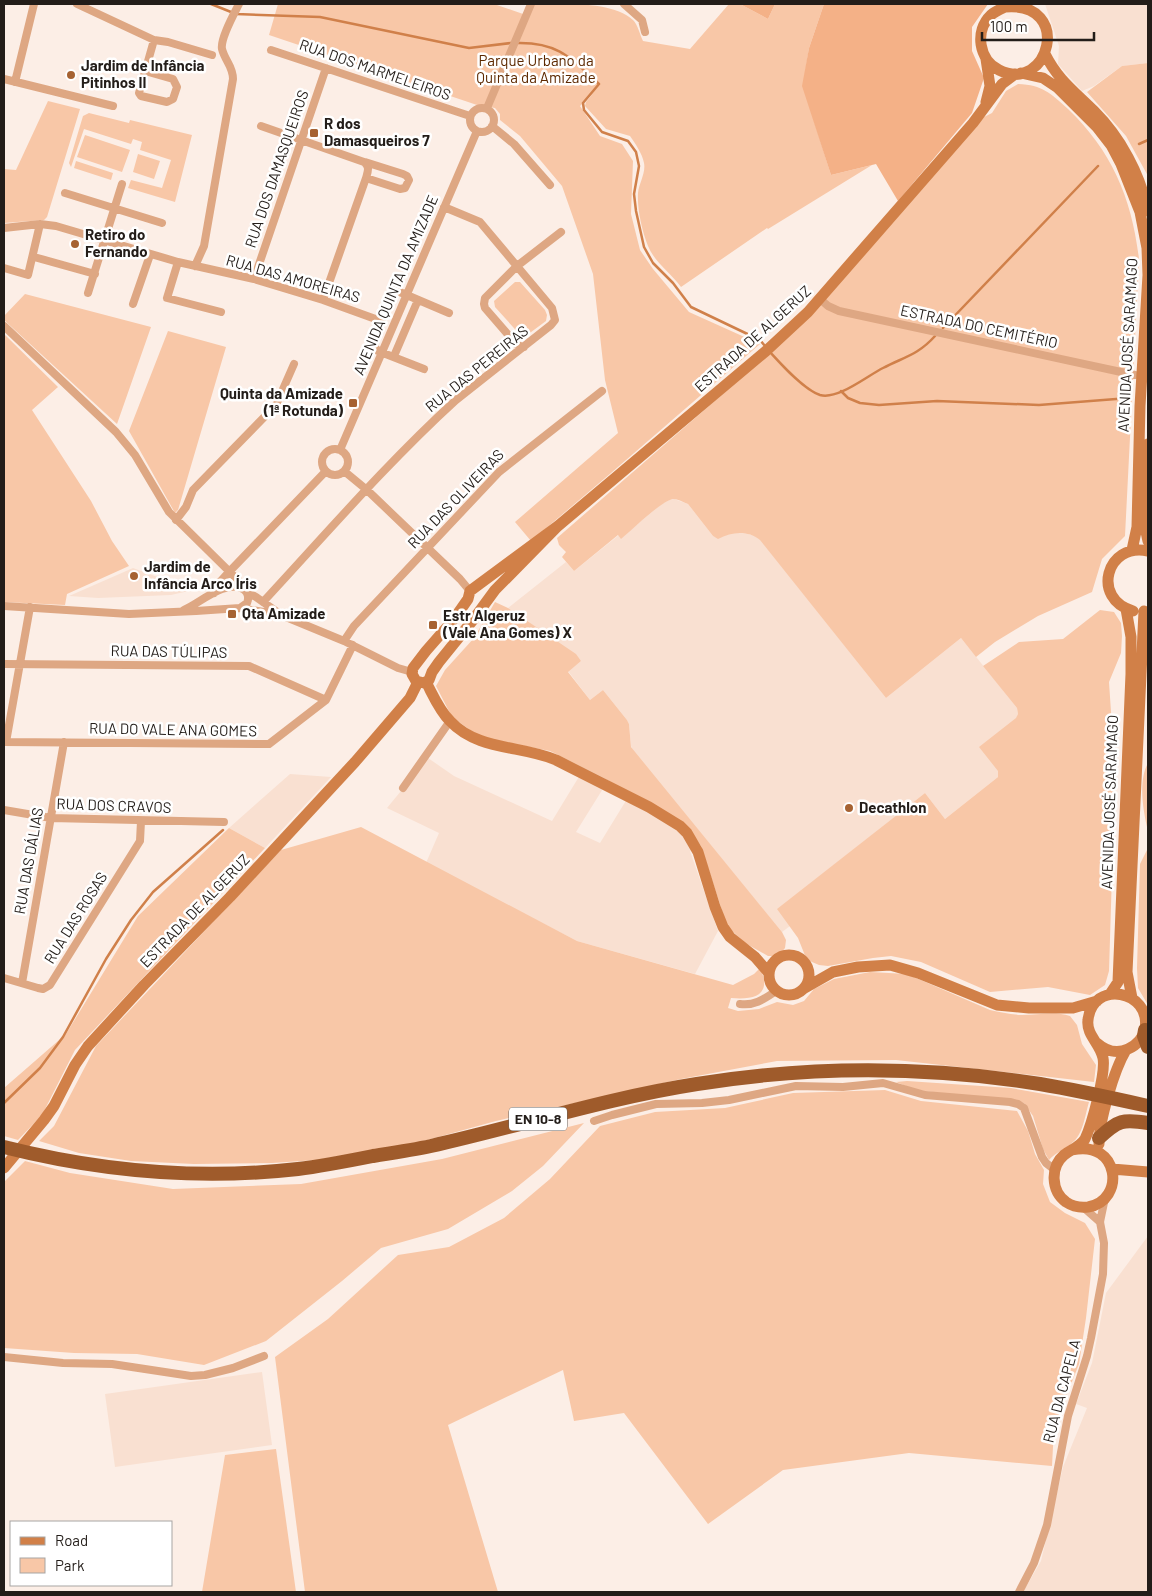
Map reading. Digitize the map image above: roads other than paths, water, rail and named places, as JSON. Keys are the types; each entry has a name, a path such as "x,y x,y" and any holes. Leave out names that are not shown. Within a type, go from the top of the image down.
{"highway":[{"path":"1145,1030 1145,1040 1148,1047"},
{"name":"EN 10-8","path":"4,1147 41,1156 123,1169 220,1174 300,1169 428,1147 646,1093 700,1083 757,1076 823,1072 886,1071 964,1075 1037,1083 1148,1107"},
{"path":"1099,1138 1118,1122 1126,1120 1148,1123"}],"main road":[{"path":"985,107 990,86 986,59 980,42 981,33 990,16 1008,5 1035,9 1047,33 1048,43 1045,54 1056,74 1094,111 1118,139 1134,170 1148,211"},
{"name":"ESTRADA DE ALGERUZ","path":"413,669 454,619 470,593 558,526 768,349 820,299 985,107 1002,84 1018,73 1031,69 1045,54"},
{"path":"986,59 999,70 1018,73"},
{"name":"AVENIDA JOSÉ SARAMAGO","path":"1018,73 1043,78 1058,88 1096,127 1111,145 1127,178 1142,221 1147,248 1148,276 1140,406 1137,527 1132,550"},
{"name":"AVENIDA JOSÉ SARAMAGO","path":"1148,444 1145,527 1148,541"},
{"name":"ESTRADA DE ALGERUZ","path":"4,1168 54,1106 88,1046 355,762 422,682 431,678 432,672 495,590 558,526"},
{"path":"1126,609 1117,603 1108,587 1110,568 1123,554 1132,550 1148,551"},
{"path":"470,593 471,605 478,607 483,605"},
{"name":"AVENIDA JOSÉ SARAMAGO","path":"1110,994 1118,982 1131,674 1131,637 1126,609 1135,612 1146,611 1127,972 1132,998"},
{"path":"432,672 429,666 424,663 413,669 412,677 422,682 441,710 461,731 487,744 547,756 649,807 680,826 687,833 698,852 714,907 722,927 730,937 755,957 768,972 770,982 776,991 790,995 833,972"},
{"path":"755,957 774,960 786,954 802,960 808,969 808,982 803,989"},
{"path":"768,972 774,960"},
{"path":"808,969 833,972 858,967 890,965 918,973 997,1005 1029,1008 1073,1008 1097,1001 1110,994 1122,994 1132,998 1143,1009 1146,1020 1145,1030 1138,1042 1126,1050 1117,1068 1100,1127 1099,1153"},
{"path":"1072,1150 1081,1148 1091,1149 1099,1153 1109,1163 1113,1178 1111,1187 1105,1198 1099,1203 1083,1207 1074,1206 1066,1202 1055,1188 1054,1179 1054,1170 1058,1162 1064,1155 1072,1150 1082,1144 1088,1134 1102,1077 1103,1059 1091,1036 1088,1024 1089,1014 1097,1001"},
{"path":"1073,1008 1088,1024"},
{"path":"1096,1043 1110,1051 1126,1050"},
{"path":"1112,1169 1145,1172"},
{"path":"1111,1187 1122,1179 1145,1172"}],"street":[{"path":"15,82 34,4"},
{"path":"77,4 154,40 168,42 212,55"},
{"path":"195,266 204,246 233,80 233,70 222,49 223,40 239,4"},
{"path":"487,108 531,4"},
{"path":"624,4 642,20 645,32"},
{"path":"145,71 173,79 177,87 173,99 165,102 140,96 139,93 145,71 154,40"},
{"name":"RUA DOS MARMELEIROS","path":"271,50 470,116"},
{"name":"RUA DOS DAMASQUEIROS","path":"254,279 326,68"},
{"path":"4,79 113,106"},
{"path":"478,108 487,108 494,115 492,126 487,131 477,131 471,124 470,116 478,108"},
{"path":"261,126 403,174 409,180 405,188 400,189 366,178"},
{"path":"492,126 514,144 550,185"},
{"name":"AVENIDA QUINTA DA AMIZADE","path":"340,450 477,131"},
{"path":"323,300 369,168 364,162"},
{"path":"88,293 122,184"},
{"path":"65,193 162,223"},
{"name":"RUA DAS PEREIRAS","path":"263,602 367,490 449,406 555,320 552,308 480,222 444,207"},
{"path":"4,268 28,275 34,257 40,224"},
{"name":"RUA DAS AMOREIRAS","path":"4,228 40,224 56,226 150,255 254,279 323,300 381,321"},
{"path":"524,347 517,345 485,308 484,298 517,266 561,232"},
{"path":"133,304 150,255"},
{"path":"34,257 95,274"},
{"path":"178,262 167,298 221,312"},
{"path":"424,369 375,349 374,346 381,321 395,290 449,313"},
{"name":"ESTRADA DO CEMITÉRIO","path":"820,299 828,306 839,311 1135,375"},
{"path":"394,356 418,300"},
{"path":"4,326 104,419 126,444 165,507 240,582 249,599 248,604 240,608"},
{"path":"176,520 186,507 193,490 276,405 294,364"},
{"name":"RUA DAS OLIVEIRAS","path":"344,641 354,626 499,472 602,391"},
{"path":"330,450 340,450 347,457 347,467 344,471 335,475 326,471 322,462 326,453 330,450"},
{"path":"222,608 214,605 212,598 220,582 326,471"},
{"path":"344,471 367,490 427,548 470,593"},
{"path":"182,611 231,586 242,588 281,615"},
{"path":"4,606 129,614 240,608 281,615 344,641 398,668 413,669"},
{"path":"5,742 30,607"},
{"name":"RUA DO VALE ANA GOMES","path":"5,742 269,744 326,700 352,645"},
{"name":"RUA DAS TÚLIPAS","path":"4,664 249,666 326,700"},
{"path":"403,788 450,721"},
{"name":"RUA DAS DÁLIAS","path":"22,983 64,742"},
{"name":"RUA DOS CRAVOS","path":"4,810 51,818 224,822"},
{"name":"RUA DAS ROSAS","path":"4,978 43,989 50,985 140,841 141,821"},
{"path":"740,1004 749,1005 759,1002 776,991"},
{"path":"594,1121 620,1112 656,1104 720,1101 796,1086 843,1087 883,1083 925,1095 1018,1104 1024,1108 1029,1119 1042,1157 1054,1170"},
{"name":"RUA DA CAPELA","path":"1019,1592 1034,1563 1047,1525 1068,1416 1091,1338 1103,1274 1104,1243 1100,1222 1105,1198"},
{"path":"1083,1207 1100,1222"},
{"path":"4,1357 63,1363 112,1364 191,1376 205,1375 233,1368 264,1356"}],"waterway":[{"path":"211,4 236,14 320,17 469,48 511,43"},
{"path":"517,43 543,45 563,53 599,84 583,103 584,110 602,132 628,141 636,152 639,166 634,194 636,211 644,247 653,263 673,283 691,307 760,340 765,346"},
{"path":"1139,144 1148,140"},
{"path":"943,328 1098,166"},
{"path":"770,352 807,388 820,395 827,396 844,391 883,368 911,355 935,336"},
{"path":"841,391 848,398 860,403 879,405 937,401 1039,405 1129,398"},
{"path":"4,1103 40,1068 63,1037 106,959 131,920 153,892 223,830"}],"place":[{"name":"Jardim de Infância Pitinhos II","path":"71,75"},
{"name":"R dos Damasqueiros 7","path":"314,133"},
{"name":"Retiro do Fernando","path":"75,244"},
{"name":"Quinta da Amizade (1ª Rotunda)","path":"353,403"},
{"name":"Jardim de Infância Arco Íris","path":"134,576"},
{"name":"Qta Amizade","path":"232,614"},
{"name":"Estr Algeruz (Vale Ana Gomes) X","path":"433,625"},
{"name":"Decathlon","path":"849,808"}],"park label":[{"name":"Parque Urbano da Quinta da Amizade","path":"536,70"}]}
